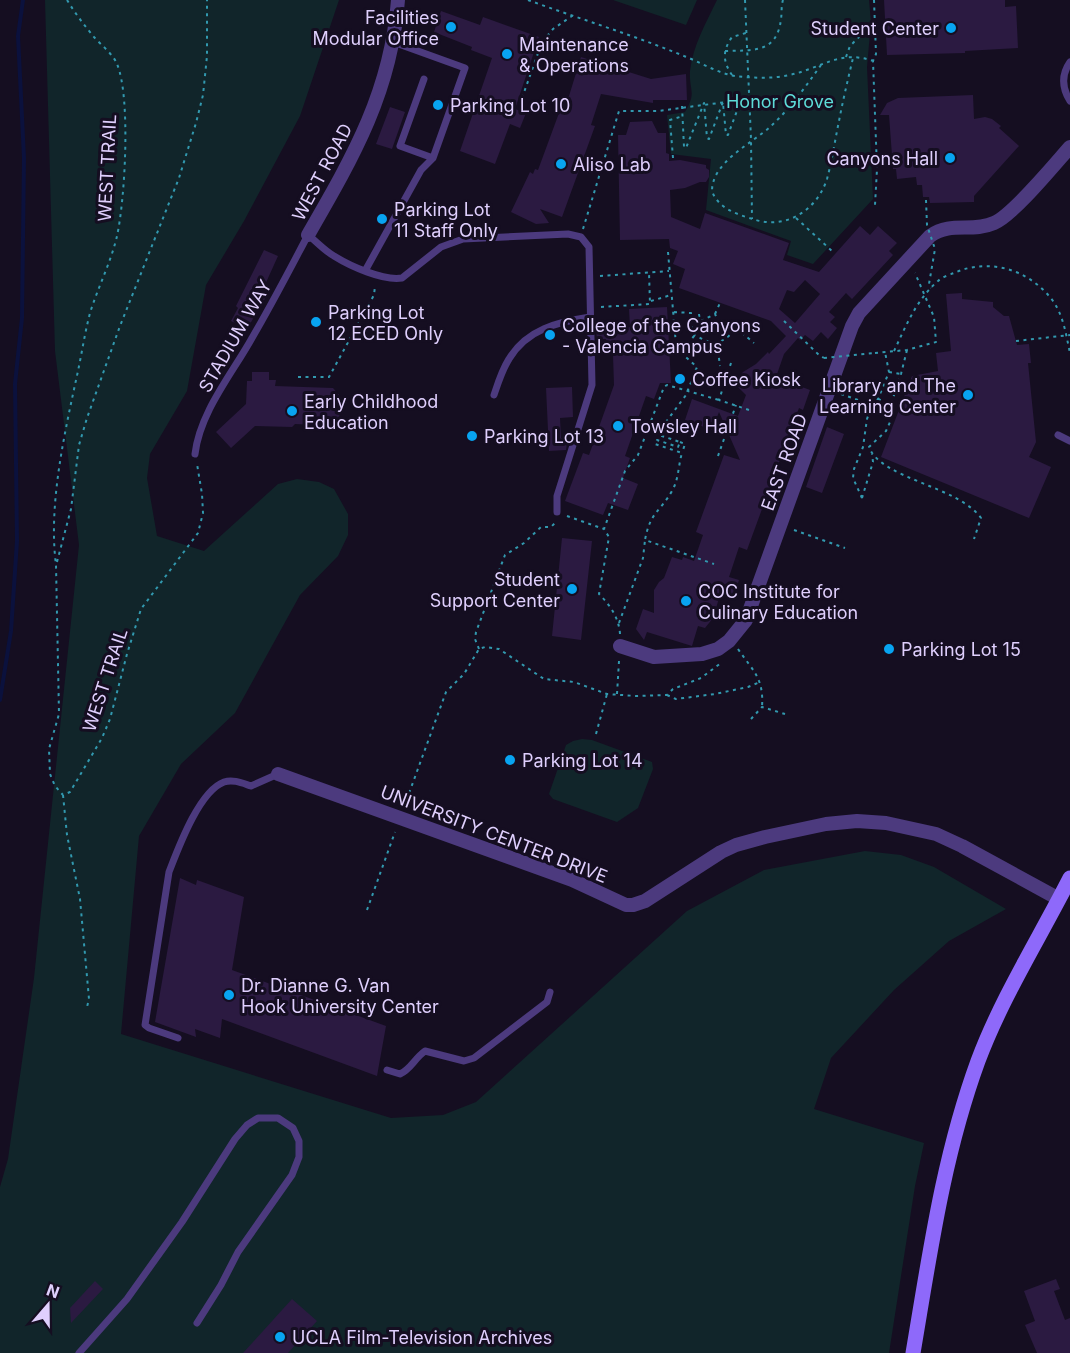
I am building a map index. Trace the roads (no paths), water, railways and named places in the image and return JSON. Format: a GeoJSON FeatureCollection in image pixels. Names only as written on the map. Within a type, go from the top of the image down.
{"type":"FeatureCollection","features":[{"type":"Feature","properties":{"kind":"street","name":"WEST ROAD"},"geometry":{"type":"LineString","coordinates":[[308,235],[351,161],[364,132],[386,72],[393,42],[398,0]]}},
{"type":"Feature","properties":{"kind":"street","name":"EAST ROAD"},"geometry":{"type":"LineString","coordinates":[[620,646],[654,657],[702,654],[733,644],[746,620],[859,313],[930,236],[948,227],[981,227],[1005,218],[1070,147]]}},
{"type":"Feature","properties":{"kind":"street","name":"UNIVERSITY CENTER DRIVE"},"geometry":{"type":"LineString","coordinates":[[278,774],[572,880],[626,905],[645,901],[721,852],[736,845],[826,824],[856,821],[886,823],[936,834],[1059,899]]}},
{"type":"Feature","properties":{"kind":"street"},"geometry":{"type":"LineString","coordinates":[[914,1353],[939,1198],[951,1142],[962,1107],[979,1058],[999,1013],[1070,878]]}},
{"type":"Feature","properties":{"kind":"lane"},"geometry":{"type":"LineString","coordinates":[[365,271],[422,170],[434,158],[465,68],[393,42]]}},
{"type":"Feature","properties":{"kind":"lane"},"geometry":{"type":"LineString","coordinates":[[1070,62],[1063,78],[1064,91],[1070,101]]}},
{"type":"Feature","properties":{"kind":"lane"},"geometry":{"type":"LineString","coordinates":[[424,79],[400,146],[434,158]]}},
{"type":"Feature","properties":{"kind":"lane","name":"WEST ROAD"},"geometry":{"type":"LineString","coordinates":[[308,235],[334,256],[365,271],[394,279],[402,278],[441,247],[463,238],[568,234],[581,237],[589,247],[590,317]]}},
{"type":"Feature","properties":{"kind":"lane","name":"STADIUM WAY"},"geometry":{"type":"LineString","coordinates":[[195,454],[197,439],[210,410],[254,336],[308,235]]}},
{"type":"Feature","properties":{"kind":"lane"},"geometry":{"type":"LineString","coordinates":[[494,394],[509,359],[521,344],[541,328],[562,321],[590,317],[592,385],[557,496],[557,512]]}},
{"type":"Feature","properties":{"kind":"lane"},"geometry":{"type":"LineString","coordinates":[[1058,435],[1070,441]]}},
{"type":"Feature","properties":{"kind":"lane"},"geometry":{"type":"LineString","coordinates":[[178,1038],[145,1025],[169,872],[176,853],[189,822],[217,786],[226,781],[251,786],[278,774]]}},
{"type":"Feature","properties":{"kind":"lane"},"geometry":{"type":"LineString","coordinates":[[387,1070],[400,1074],[408,1071],[415,1059],[424,1052],[464,1061],[474,1058],[547,1002],[550,992]]}},
{"type":"Feature","properties":{"kind":"lane"},"geometry":{"type":"LineString","coordinates":[[79,1353],[127,1299],[182,1222],[235,1139],[247,1125],[258,1118],[278,1118],[293,1128],[299,1141],[299,1157],[292,1175],[238,1252],[197,1323]]}},
{"type":"Feature","properties":{"kind":"waterway"},"geometry":{"type":"LineString","coordinates":[[0,700],[11,631],[17,541],[15,384],[22,318],[24,158],[18,36],[23,0]]}},
{"type":"Feature","properties":{"kind":"place","name":"Facilities Modular Office"},"geometry":{"type":"Point","coordinates":[451,27]}},
{"type":"Feature","properties":{"kind":"place","name":"Student Center"},"geometry":{"type":"Point","coordinates":[951,28]}},
{"type":"Feature","properties":{"kind":"place","name":"Maintenance & Operations"},"geometry":{"type":"Point","coordinates":[507,54]}},
{"type":"Feature","properties":{"kind":"place","name":"Parking Lot 10"},"geometry":{"type":"Point","coordinates":[438,105]}},
{"type":"Feature","properties":{"kind":"place","name":"Canyons Hall"},"geometry":{"type":"Point","coordinates":[950,158]}},
{"type":"Feature","properties":{"kind":"place","name":"Aliso Lab"},"geometry":{"type":"Point","coordinates":[561,164]}},
{"type":"Feature","properties":{"kind":"place","name":"Parking Lot 11 Staff Only"},"geometry":{"type":"Point","coordinates":[382,219]}},
{"type":"Feature","properties":{"kind":"place","name":"Parking Lot 12 ECED Only"},"geometry":{"type":"Point","coordinates":[316,322]}},
{"type":"Feature","properties":{"kind":"place","name":"College of the Canyons - Valencia Campus"},"geometry":{"type":"Point","coordinates":[550,335]}},
{"type":"Feature","properties":{"kind":"place","name":"Coffee Kiosk"},"geometry":{"type":"Point","coordinates":[680,379]}},
{"type":"Feature","properties":{"kind":"place","name":"Library and The Learning Center"},"geometry":{"type":"Point","coordinates":[968,395]}},
{"type":"Feature","properties":{"kind":"place","name":"Early Childhood Education"},"geometry":{"type":"Point","coordinates":[292,411]}},
{"type":"Feature","properties":{"kind":"place","name":"Towsley Hall"},"geometry":{"type":"Point","coordinates":[618,426]}},
{"type":"Feature","properties":{"kind":"place","name":"Parking Lot 13"},"geometry":{"type":"Point","coordinates":[472,436]}},
{"type":"Feature","properties":{"kind":"place","name":"Student Support Center"},"geometry":{"type":"Point","coordinates":[572,589]}},
{"type":"Feature","properties":{"kind":"place","name":"COC Institute for Culinary Education"},"geometry":{"type":"Point","coordinates":[686,601]}},
{"type":"Feature","properties":{"kind":"place","name":"Parking Lot 15"},"geometry":{"type":"Point","coordinates":[889,649]}},
{"type":"Feature","properties":{"kind":"place","name":"Parking Lot 14"},"geometry":{"type":"Point","coordinates":[510,760]}},
{"type":"Feature","properties":{"kind":"place","name":"Dr. Dianne G. Van Hook University Center"},"geometry":{"type":"Point","coordinates":[229,995]}},
{"type":"Feature","properties":{"kind":"place","name":"UCLA Film-Television Archives"},"geometry":{"type":"Point","coordinates":[280,1337]}},
{"type":"Feature","properties":{"kind":"park label","name":"Honor Grove"},"geometry":{"type":"Point","coordinates":[780,101]}}]}
